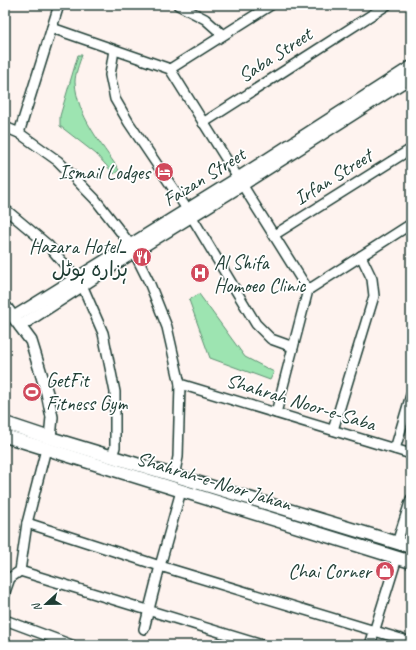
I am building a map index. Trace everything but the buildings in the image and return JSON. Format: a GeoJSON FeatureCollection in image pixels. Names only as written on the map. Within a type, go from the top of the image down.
{"type":"FeatureCollection","features":[{"type":"Feature","properties":{"kind":"main road","name":"Shahrah-e-Noor Jahan"},"geometry":{"type":"LineString","coordinates":[[5,423],[48,443],[181,491],[411,562]]}},
{"type":"Feature","properties":{"kind":"main road","name":"Shahrah-e-Noor Jahan"},"geometry":{"type":"LineString","coordinates":[[5,436],[112,456],[411,548]]}},
{"type":"Feature","properties":{"kind":"main road"},"geometry":{"type":"LineString","coordinates":[[207,499],[210,486]]}},
{"type":"Feature","properties":{"kind":"street"},"geometry":{"type":"LineString","coordinates":[[19,133],[59,5]]}},
{"type":"Feature","properties":{"kind":"street"},"geometry":{"type":"LineString","coordinates":[[178,5],[205,19],[223,35]]}},
{"type":"Feature","properties":{"kind":"street"},"geometry":{"type":"LineString","coordinates":[[170,69],[271,5]]}},
{"type":"Feature","properties":{"kind":"street","name":"Saba Street"},"geometry":{"type":"LineString","coordinates":[[203,123],[387,5]]}},
{"type":"Feature","properties":{"kind":"street"},"geometry":{"type":"LineString","coordinates":[[52,28],[170,69],[308,290]]}},
{"type":"Feature","properties":{"kind":"street"},"geometry":{"type":"LineString","coordinates":[[114,50],[110,75],[116,99],[129,123],[189,213],[256,324],[271,339],[293,347]]}},
{"type":"Feature","properties":{"kind":"street","name":"Faizan Street"},"geometry":{"type":"LineString","coordinates":[[240,181],[411,67]]}},
{"type":"Feature","properties":{"kind":"street","name":"Faizan Street"},"geometry":{"type":"LineString","coordinates":[[17,321],[240,181],[411,77]]}},
{"type":"Feature","properties":{"kind":"street"},"geometry":{"type":"LineString","coordinates":[[5,127],[19,133],[58,161],[95,199],[132,248],[149,282],[167,327],[180,384],[178,457],[174,476]]}},
{"type":"Feature","properties":{"kind":"street","name":"Irfan Street"},"geometry":{"type":"LineString","coordinates":[[274,235],[411,148]]}},
{"type":"Feature","properties":{"kind":"street"},"geometry":{"type":"LineString","coordinates":[[5,210],[48,245],[80,282],[103,333],[116,392],[115,447],[112,456]]}},
{"type":"Feature","properties":{"kind":"street"},"geometry":{"type":"LineString","coordinates":[[276,413],[308,290],[411,224]]}},
{"type":"Feature","properties":{"kind":"street"},"geometry":{"type":"LineString","coordinates":[[333,430],[374,296],[372,279],[361,256]]}},
{"type":"Feature","properties":{"kind":"street"},"geometry":{"type":"LineString","coordinates":[[5,306],[31,341],[47,393],[52,417],[48,443],[27,523],[20,571],[10,578],[5,592]]}},
{"type":"Feature","properties":{"kind":"street","name":"Shahrah Noor-e-Saba"},"geometry":{"type":"LineString","coordinates":[[180,384],[411,454]]}},
{"type":"Feature","properties":{"kind":"street"},"geometry":{"type":"LineString","coordinates":[[395,449],[411,395]]}},
{"type":"Feature","properties":{"kind":"street"},"geometry":{"type":"LineString","coordinates":[[144,629],[181,491]]}},
{"type":"Feature","properties":{"kind":"street"},"geometry":{"type":"LineString","coordinates":[[397,543],[411,499]]}},
{"type":"Feature","properties":{"kind":"street"},"geometry":{"type":"LineString","coordinates":[[27,523],[160,566],[411,642]]}},
{"type":"Feature","properties":{"kind":"street"},"geometry":{"type":"LineString","coordinates":[[370,645],[373,631],[397,558]]}},
{"type":"Feature","properties":{"kind":"street"},"geometry":{"type":"LineString","coordinates":[[20,571],[262,645]]}},
{"type":"Feature","properties":{"kind":"street"},"geometry":{"type":"LineString","coordinates":[[5,620],[52,642],[72,645]]}},
{"type":"Feature","properties":{"kind":"green space"},"geometry":{"type":"Polygon","coordinates":[[[78,55],[82,55],[76,72],[75,82],[80,106],[91,129],[119,170],[114,174],[96,154],[60,126],[60,116],[78,55]]]}},
{"type":"Feature","properties":{"kind":"green space"},"geometry":{"type":"Polygon","coordinates":[[[199,294],[245,357],[274,372],[270,380],[210,358],[189,300],[199,294]]]}},
{"type":"Feature","properties":{"kind":"place","name":"Ismail Lodges"},"geometry":{"type":"Point","coordinates":[164,172]}},
{"type":"Feature","properties":{"kind":"place","name":"Hazara Hotel۔ ہزارہ ہوٹل"},"geometry":{"type":"Point","coordinates":[142,257]}},
{"type":"Feature","properties":{"kind":"place","name":"Al Shifa Homoeo Clinic"},"geometry":{"type":"Point","coordinates":[200,273]}},
{"type":"Feature","properties":{"kind":"place","name":"GetFit Fitness Gym"},"geometry":{"type":"Point","coordinates":[32,392]}},
{"type":"Feature","properties":{"kind":"place","name":"Chai Corner"},"geometry":{"type":"Point","coordinates":[385,571]}}]}
